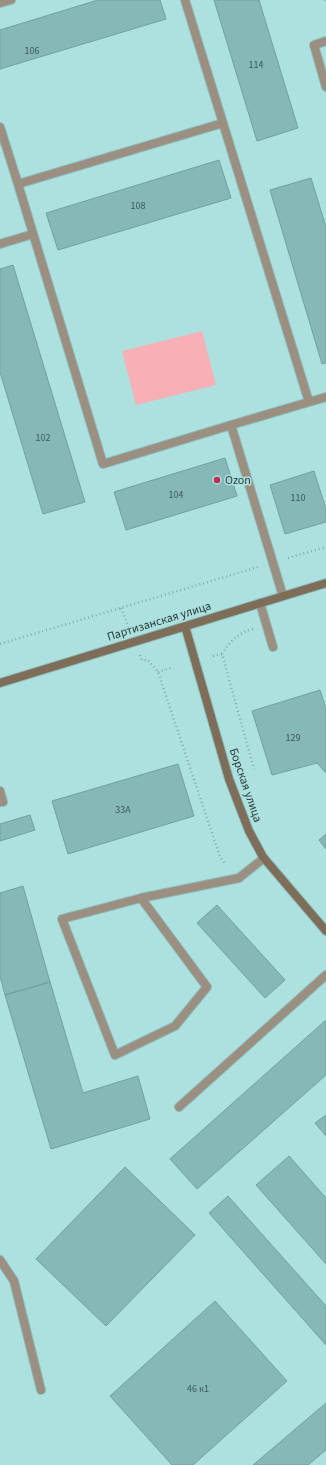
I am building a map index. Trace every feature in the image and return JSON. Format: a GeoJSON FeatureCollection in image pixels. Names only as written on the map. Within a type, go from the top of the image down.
{"type":"FeatureCollection","features":[{"type":"Feature","properties":{"kind":"street","name":"Партизанская улица"},"geometry":{"type":"LineString","coordinates":[[0,683],[326,582]]}},
{"type":"Feature","properties":{"kind":"street","name":"Борская улица"},"geometry":{"type":"LineString","coordinates":[[185,626],[231,786],[249,831],[264,858],[326,931]]}},
{"type":"Feature","properties":{"kind":"lane"},"geometry":{"type":"LineString","coordinates":[[0,3],[11,0]]}},
{"type":"Feature","properties":{"kind":"lane"},"geometry":{"type":"LineString","coordinates":[[185,0],[309,402]]}},
{"type":"Feature","properties":{"kind":"lane"},"geometry":{"type":"LineString","coordinates":[[326,41],[314,45],[326,87]]}},
{"type":"Feature","properties":{"kind":"lane"},"geometry":{"type":"LineString","coordinates":[[18,184],[223,123]]}},
{"type":"Feature","properties":{"kind":"lane"},"geometry":{"type":"LineString","coordinates":[[0,127],[103,464],[326,397]]}},
{"type":"Feature","properties":{"kind":"lane"},"geometry":{"type":"LineString","coordinates":[[0,244],[33,234]]}},
{"type":"Feature","properties":{"kind":"lane"},"geometry":{"type":"LineString","coordinates":[[231,425],[283,596]]}},
{"type":"Feature","properties":{"kind":"lane"},"geometry":{"type":"LineString","coordinates":[[260,603],[273,647]]}},
{"type":"Feature","properties":{"kind":"lane"},"geometry":{"type":"LineString","coordinates":[[0,791],[3,802],[0,802]]}},
{"type":"Feature","properties":{"kind":"lane"},"geometry":{"type":"LineString","coordinates":[[141,898],[207,987],[175,1026],[116,1055],[62,919],[141,898],[239,878],[264,858]]}},
{"type":"Feature","properties":{"kind":"lane"},"geometry":{"type":"LineString","coordinates":[[179,1108],[326,975]]}},
{"type":"Feature","properties":{"kind":"lane"},"geometry":{"type":"LineString","coordinates":[[0,1260],[14,1281],[41,1390]]}},
{"type":"Feature","properties":{"kind":"path"},"geometry":{"type":"LineString","coordinates":[[0,644],[326,547]]}},
{"type":"Feature","properties":{"kind":"path"},"geometry":{"type":"LineString","coordinates":[[213,656],[222,654],[230,642],[241,632],[267,624]]}},
{"type":"Feature","properties":{"kind":"path"},"geometry":{"type":"LineString","coordinates":[[222,654],[254,769]]}},
{"type":"Feature","properties":{"kind":"path"},"geometry":{"type":"LineString","coordinates":[[142,660],[148,660],[158,672],[220,857],[239,878]]}},
{"type":"Feature","properties":{"kind":"path"},"geometry":{"type":"LineString","coordinates":[[158,672],[172,668]]}},
{"type":"Feature","properties":{"kind":"shaded area"},"geometry":{"type":"Polygon","coordinates":[[[202,331],[216,385],[136,405],[122,351],[202,331]]]}},
{"type":"Feature","properties":{"kind":"building"},"geometry":{"type":"Polygon","coordinates":[[[98,0],[160,0],[166,19],[0,69],[0,30],[98,0]]]}},
{"type":"Feature","properties":{"kind":"building"},"geometry":{"type":"Polygon","coordinates":[[[214,0],[259,0],[298,128],[257,141],[214,0]]]}},
{"type":"Feature","properties":{"kind":"building"},"geometry":{"type":"Polygon","coordinates":[[[219,160],[231,198],[58,250],[46,213],[219,160]]]}},
{"type":"Feature","properties":{"kind":"building"},"geometry":{"type":"Polygon","coordinates":[[[311,178],[326,227],[326,363],[322,364],[270,190],[311,178]]]}},
{"type":"Feature","properties":{"kind":"building"},"geometry":{"type":"Polygon","coordinates":[[[13,265],[85,502],[43,514],[0,372],[0,269],[13,265]]]}},
{"type":"Feature","properties":{"kind":"building"},"geometry":{"type":"Polygon","coordinates":[[[225,458],[237,496],[126,530],[114,492],[225,458]]]}},
{"type":"Feature","properties":{"kind":"building"},"geometry":{"type":"Polygon","coordinates":[[[314,471],[326,509],[326,522],[285,534],[270,485],[314,471]]]}},
{"type":"Feature","properties":{"kind":"building"},"geometry":{"type":"Polygon","coordinates":[[[320,690],[326,709],[326,773],[317,763],[272,775],[252,711],[320,690]]]}},
{"type":"Feature","properties":{"kind":"building"},"geometry":{"type":"Polygon","coordinates":[[[178,764],[194,816],[68,854],[52,801],[178,764]]]}},
{"type":"Feature","properties":{"kind":"building"},"geometry":{"type":"Polygon","coordinates":[[[30,815],[35,830],[0,841],[0,824],[30,815]]]}},
{"type":"Feature","properties":{"kind":"building"},"geometry":{"type":"Polygon","coordinates":[[[326,834],[326,849],[319,840],[326,834]]]}},
{"type":"Feature","properties":{"kind":"building"},"geometry":{"type":"Polygon","coordinates":[[[23,886],[50,982],[5,995],[0,976],[0,893],[23,886]]]}},
{"type":"Feature","properties":{"kind":"building"},"geometry":{"type":"Polygon","coordinates":[[[217,905],[285,980],[265,998],[197,923],[217,905]]]}},
{"type":"Feature","properties":{"kind":"building"},"geometry":{"type":"Polygon","coordinates":[[[50,982],[83,1093],[138,1076],[150,1119],[51,1149],[5,995],[50,982]]]}},
{"type":"Feature","properties":{"kind":"building"},"geometry":{"type":"Polygon","coordinates":[[[326,1020],[326,1075],[197,1189],[170,1159],[326,1020]]]}},
{"type":"Feature","properties":{"kind":"building"},"geometry":{"type":"Polygon","coordinates":[[[326,1115],[326,1136],[315,1123],[326,1115]]]}},
{"type":"Feature","properties":{"kind":"building"},"geometry":{"type":"Polygon","coordinates":[[[289,1156],[326,1198],[326,1264],[256,1185],[289,1156]]]}},
{"type":"Feature","properties":{"kind":"building"},"geometry":{"type":"Polygon","coordinates":[[[125,1167],[195,1235],[106,1326],[36,1259],[125,1167]]]}},
{"type":"Feature","properties":{"kind":"building"},"geometry":{"type":"Polygon","coordinates":[[[228,1196],[326,1306],[326,1345],[209,1213],[228,1196]]]}},
{"type":"Feature","properties":{"kind":"building"},"geometry":{"type":"Polygon","coordinates":[[[215,1301],[287,1381],[193,1465],[172,1465],[110,1396],[215,1301]]]}},
{"type":"Feature","properties":{"kind":"building"},"geometry":{"type":"Polygon","coordinates":[[[326,1403],[326,1450],[308,1465],[253,1465],[326,1403]]]}},
{"type":"Feature","properties":{"kind":"place","name":"Ozon"},"geometry":{"type":"Point","coordinates":[217,480]}}]}
